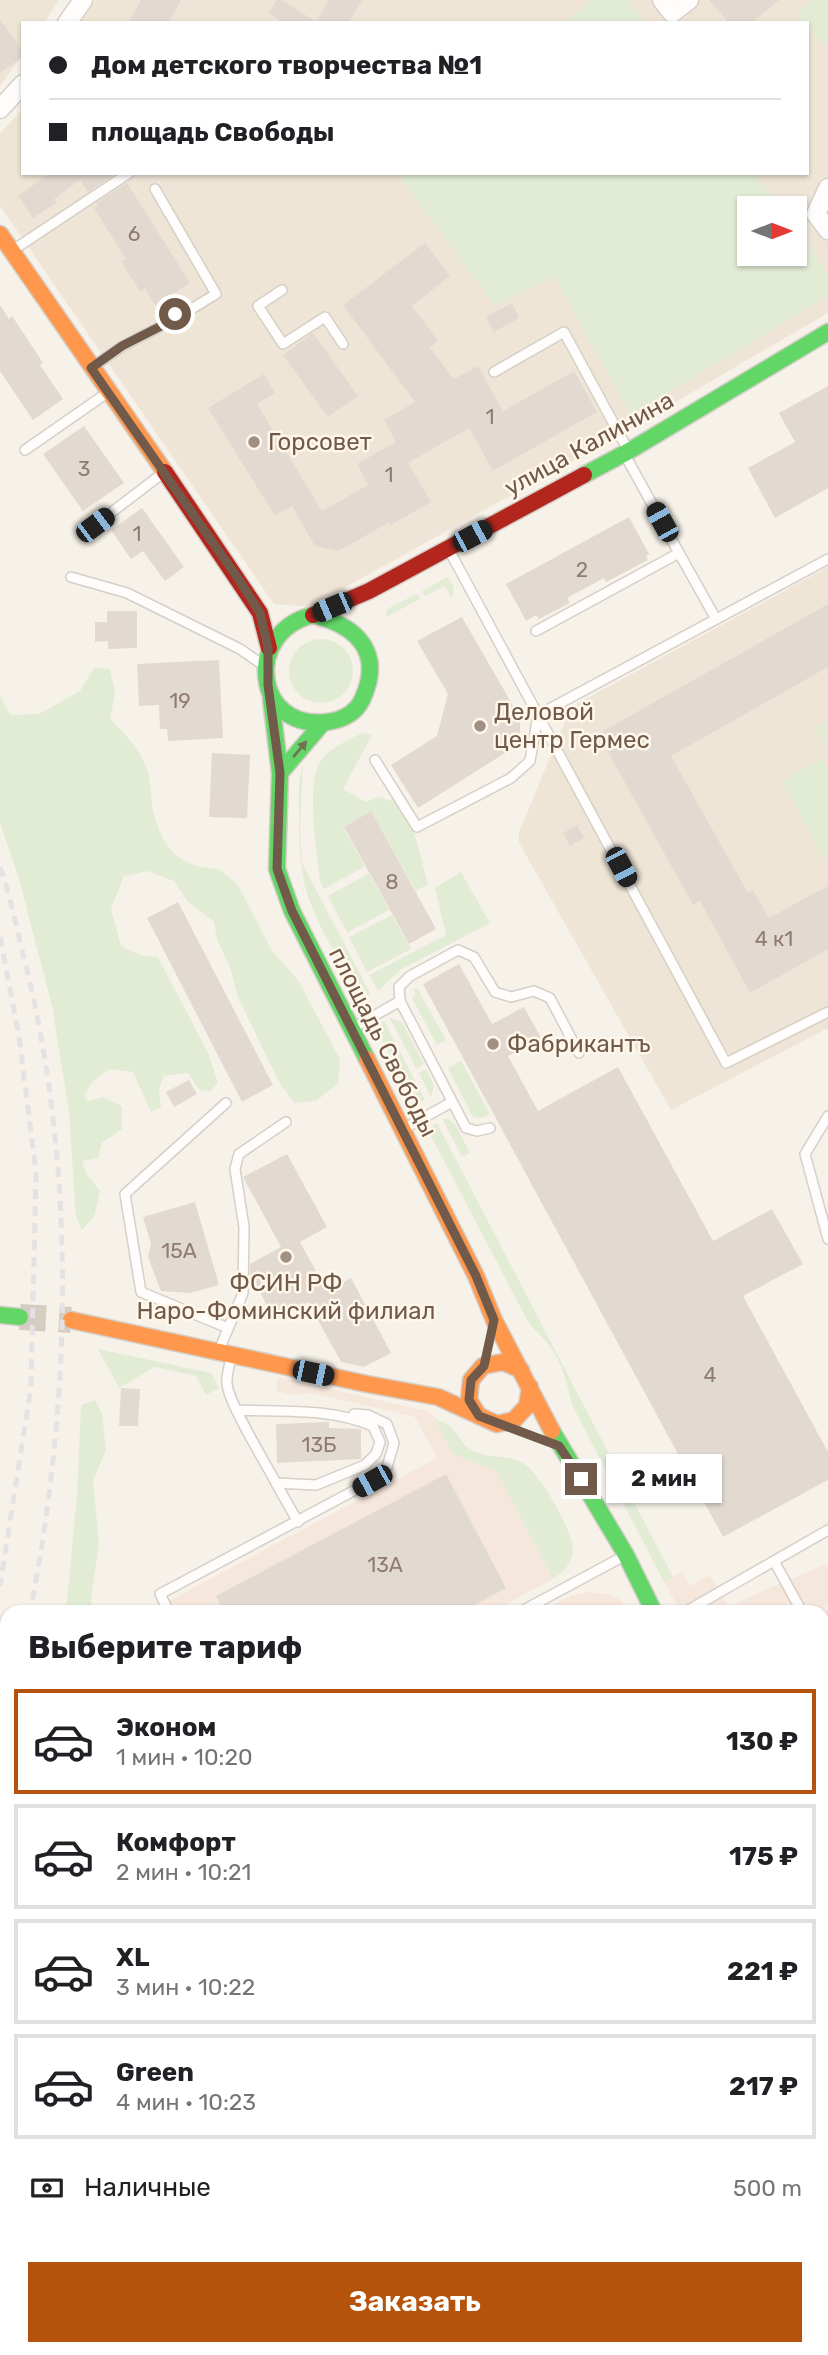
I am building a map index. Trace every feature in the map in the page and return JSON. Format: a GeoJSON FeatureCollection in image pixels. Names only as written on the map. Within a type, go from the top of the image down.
{"type":"FeatureCollection","features":[{"type":"Feature","properties":{"kind":"main road"},"geometry":{"type":"LineString","coordinates":[[0,234],[260,613],[268,648],[267,668],[271,699],[282,712],[297,721],[321,725],[343,719],[361,703],[370,681],[371,668],[360,623],[369,591]]}},
{"type":"Feature","properties":{"kind":"main road","name":"улица Калинина"},"geometry":{"type":"LineString","coordinates":[[307,616],[369,591],[626,453],[828,332]]}},
{"type":"Feature","properties":{"kind":"main road"},"geometry":{"type":"LineString","coordinates":[[260,613],[360,623]]}},
{"type":"Feature","properties":{"kind":"main road"},"geometry":{"type":"LineString","coordinates":[[268,648],[283,628],[307,616]]}},
{"type":"Feature","properties":{"kind":"main road","name":"площадь Свободы"},"geometry":{"type":"LineString","coordinates":[[271,699],[280,773],[277,869],[292,911],[559,1446],[626,1555],[651,1605]]}},
{"type":"Feature","properties":{"kind":"main road"},"geometry":{"type":"LineString","coordinates":[[280,773],[321,725]]}},
{"type":"Feature","properties":{"kind":"main road"},"geometry":{"type":"LineString","coordinates":[[0,1315],[20,1317]]}},
{"type":"Feature","properties":{"kind":"main road"},"geometry":{"type":"LineString","coordinates":[[71,1320],[438,1397],[497,1424],[559,1446]]}},
{"type":"Feature","properties":{"kind":"main road"},"geometry":{"type":"LineString","coordinates":[[438,1397],[471,1380],[484,1366],[494,1320]]}},
{"type":"Feature","properties":{"kind":"main road"},"geometry":{"type":"LineString","coordinates":[[484,1366],[503,1362],[521,1370]]}},
{"type":"Feature","properties":{"kind":"main road"},"geometry":{"type":"LineString","coordinates":[[471,1380],[469,1400],[479,1416]]}},
{"type":"Feature","properties":{"kind":"main road"},"geometry":{"type":"LineString","coordinates":[[497,1424],[514,1420],[521,1413],[527,1406],[530,1387]]}},
{"type":"Feature","properties":{"kind":"street"},"geometry":{"type":"LineString","coordinates":[[68,21],[82,0]]}},
{"type":"Feature","properties":{"kind":"street"},"geometry":{"type":"LineString","coordinates":[[662,0],[672,13],[689,0]]}},
{"type":"Feature","properties":{"kind":"street"},"geometry":{"type":"LineString","coordinates":[[0,110],[21,86]]}},
{"type":"Feature","properties":{"kind":"street"},"geometry":{"type":"LineString","coordinates":[[828,188],[816,214],[828,230]]}},
{"type":"Feature","properties":{"kind":"lane"},"geometry":{"type":"LineString","coordinates":[[11,251],[126,175]]}},
{"type":"Feature","properties":{"kind":"lane"},"geometry":{"type":"LineString","coordinates":[[91,368],[122,346],[167,323],[175,314],[216,294],[155,189]]}},
{"type":"Feature","properties":{"kind":"lane"},"geometry":{"type":"LineString","coordinates":[[282,290],[258,306],[283,344],[325,317],[343,344]]}},
{"type":"Feature","properties":{"kind":"lane"},"geometry":{"type":"LineString","coordinates":[[494,372],[564,332],[716,619]]}},
{"type":"Feature","properties":{"kind":"lane"},"geometry":{"type":"LineString","coordinates":[[24,450],[108,392]]}},
{"type":"Feature","properties":{"kind":"lane"},"geometry":{"type":"LineString","coordinates":[[95,525],[164,473]]}},
{"type":"Feature","properties":{"kind":"lane"},"geometry":{"type":"LineString","coordinates":[[448,549],[726,1063],[828,1012]]}},
{"type":"Feature","properties":{"kind":"lane"},"geometry":{"type":"LineString","coordinates":[[536,631],[679,553]]}},
{"type":"Feature","properties":{"kind":"lane"},"geometry":{"type":"LineString","coordinates":[[538,715],[828,558]]}},
{"type":"Feature","properties":{"kind":"lane"},"geometry":{"type":"LineString","coordinates":[[71,577],[127,593],[240,649],[267,668]]}},
{"type":"Feature","properties":{"kind":"lane"},"geometry":{"type":"LineString","coordinates":[[375,760],[417,827],[511,778],[530,761],[538,715]]}},
{"type":"Feature","properties":{"kind":"lane"},"geometry":{"type":"LineString","coordinates":[[490,1128],[477,1131],[466,1128],[452,1102],[400,1001],[399,987],[410,976],[458,950],[474,957],[495,992],[511,997],[534,991],[550,998],[579,1053]]}},
{"type":"Feature","properties":{"kind":"lane"},"geometry":{"type":"LineString","coordinates":[[351,1029],[400,1001]]}},
{"type":"Feature","properties":{"kind":"lane"},"geometry":{"type":"LineString","coordinates":[[402,1130],[452,1102]]}},
{"type":"Feature","properties":{"kind":"lane"},"geometry":{"type":"LineString","coordinates":[[226,1103],[125,1194],[141,1292],[229,1328]]}},
{"type":"Feature","properties":{"kind":"lane"},"geometry":{"type":"LineString","coordinates":[[828,1116],[805,1154],[828,1239]]}},
{"type":"Feature","properties":{"kind":"lane"},"geometry":{"type":"LineString","coordinates":[[286,1122],[239,1154],[235,1169],[244,1227],[243,1293],[229,1328],[225,1354],[230,1395],[298,1522]]}},
{"type":"Feature","properties":{"kind":"lane"},"geometry":{"type":"LineString","coordinates":[[166,1605],[160,1594],[372,1481],[387,1467],[394,1443],[387,1424],[368,1415],[238,1410]]}},
{"type":"Feature","properties":{"kind":"lane"},"geometry":{"type":"LineString","coordinates":[[276,1483],[316,1485],[365,1465],[376,1454],[380,1441],[373,1426],[357,1419],[316,1412]]}},
{"type":"Feature","properties":{"kind":"lane"},"geometry":{"type":"LineString","coordinates":[[697,1605],[828,1530]]}},
{"type":"Feature","properties":{"kind":"lane"},"geometry":{"type":"LineString","coordinates":[[533,1605],[626,1555]]}},
{"type":"Feature","properties":{"kind":"lane"},"geometry":{"type":"LineString","coordinates":[[774,1561],[798,1605]]}},
{"type":"Feature","properties":{"kind":"shaded area"},"geometry":{"type":"Polygon","coordinates":[[[0,0],[59,0],[45,21],[21,21],[21,57],[0,86],[0,0]]]}},
{"type":"Feature","properties":{"kind":"shaded area"},"geometry":{"type":"Polygon","coordinates":[[[95,0],[828,0],[828,313],[605,443],[310,607],[274,604],[0,206],[0,133],[21,111],[21,175],[809,175],[809,21],[81,21],[95,0]]]}},
{"type":"Feature","properties":{"kind":"shaded area"},"geometry":{"type":"Polygon","coordinates":[[[828,567],[828,1028],[671,1110],[519,843],[519,832],[571,707],[828,567]]]}},
{"type":"Feature","properties":{"kind":"shaded area"},"geometry":{"type":"Polygon","coordinates":[[[278,1377],[431,1412],[453,1454],[496,1471],[553,1579],[504,1605],[161,1605],[437,1458],[415,1417],[311,1393],[294,1395],[276,1391],[278,1377]]]}},
{"type":"Feature","properties":{"kind":"shaded area"},"geometry":{"type":"Polygon","coordinates":[[[826,1564],[828,1568],[828,1605],[734,1605],[826,1564]]]}},
{"type":"Feature","properties":{"kind":"shaded area"},"geometry":{"type":"Polygon","coordinates":[[[682,1572],[690,1586],[710,1575],[727,1605],[677,1605],[664,1582],[682,1572]]]}},
{"type":"Feature","properties":{"kind":"shaded area"},"geometry":{"type":"Polygon","coordinates":[[[589,1592],[608,1594],[621,1600],[624,1605],[552,1605],[573,1595],[589,1592]]]}},
{"type":"Feature","properties":{"kind":"green space"},"geometry":{"type":"Polygon","coordinates":[[[591,0],[628,0],[644,21],[565,21],[591,0]]]}},
{"type":"Feature","properties":{"kind":"green space"},"geometry":{"type":"Polygon","coordinates":[[[811,0],[828,0],[828,47],[809,28],[809,21],[801,21],[796,16],[811,0]]]}},
{"type":"Feature","properties":{"kind":"green space"},"geometry":{"type":"Polygon","coordinates":[[[398,175],[756,175],[772,196],[737,196],[737,266],[807,266],[807,244],[828,273],[828,296],[631,415],[554,277],[494,305],[398,175]]]}},
{"type":"Feature","properties":{"kind":"green space"},"geometry":{"type":"Polygon","coordinates":[[[448,577],[454,588],[452,599],[445,586],[425,596],[422,591],[448,577]]]}},
{"type":"Feature","properties":{"kind":"green space"},"geometry":{"type":"Polygon","coordinates":[[[417,594],[420,599],[386,617],[387,609],[417,594]]]}},
{"type":"Feature","properties":{"kind":"green space"},"geometry":{"type":"Polygon","coordinates":[[[321,639],[339,645],[347,653],[353,671],[347,689],[339,697],[321,703],[303,697],[295,689],[289,671],[295,653],[303,645],[321,639]]]}},
{"type":"Feature","properties":{"kind":"green space"},"geometry":{"type":"Polygon","coordinates":[[[94,668],[110,669],[115,694],[110,719],[132,743],[145,764],[153,810],[167,845],[183,860],[205,868],[219,869],[238,885],[272,951],[298,980],[340,1059],[338,1084],[316,1101],[294,1103],[279,1082],[238,997],[230,967],[217,940],[214,922],[188,902],[174,881],[147,871],[124,876],[111,909],[121,946],[140,955],[158,957],[209,1055],[218,1083],[210,1092],[199,1090],[188,1073],[164,1076],[159,1089],[161,1107],[151,1112],[133,1072],[110,1069],[93,1081],[84,1096],[88,1101],[103,1097],[122,1106],[122,1129],[102,1143],[98,1158],[82,1161],[86,1173],[100,1191],[94,1217],[82,1230],[76,1217],[69,1112],[52,1006],[19,879],[0,823],[0,696],[10,715],[39,714],[80,691],[94,668]]]}},
{"type":"Feature","properties":{"kind":"green space"},"geometry":{"type":"Polygon","coordinates":[[[828,720],[828,752],[815,727],[828,720]]]}},
{"type":"Feature","properties":{"kind":"green space"},"geometry":{"type":"Polygon","coordinates":[[[366,733],[372,735],[343,789],[366,802],[379,797],[396,802],[414,832],[428,884],[416,891],[371,811],[343,827],[365,866],[324,889],[320,882],[313,806],[318,766],[333,749],[366,733]]]}},
{"type":"Feature","properties":{"kind":"green space"},"geometry":{"type":"Polygon","coordinates":[[[822,759],[828,770],[828,855],[823,858],[782,781],[822,759]]]}},
{"type":"Feature","properties":{"kind":"green space"},"geometry":{"type":"Polygon","coordinates":[[[303,764],[300,827],[302,863],[371,995],[357,993],[322,929],[308,896],[301,861],[299,836],[299,788],[303,764]]]}},
{"type":"Feature","properties":{"kind":"green space"},"geometry":{"type":"Polygon","coordinates":[[[461,872],[490,923],[400,970],[378,991],[369,975],[446,935],[435,888],[461,872]]]}},
{"type":"Feature","properties":{"kind":"green space"},"geometry":{"type":"Polygon","coordinates":[[[369,873],[389,910],[347,933],[328,896],[369,873]]]}},
{"type":"Feature","properties":{"kind":"green space"},"geometry":{"type":"Polygon","coordinates":[[[392,915],[411,949],[367,972],[349,937],[392,915]]]}},
{"type":"Feature","properties":{"kind":"green space"},"geometry":{"type":"Polygon","coordinates":[[[417,988],[446,1040],[437,1045],[412,998],[416,995],[413,990],[417,988]]]}},
{"type":"Feature","properties":{"kind":"green space"},"geometry":{"type":"Polygon","coordinates":[[[390,1018],[402,1022],[424,1064],[416,1068],[390,1018]]]}},
{"type":"Feature","properties":{"kind":"green space"},"geometry":{"type":"Polygon","coordinates":[[[384,1021],[425,1100],[413,1100],[379,1034],[379,1026],[384,1021]]]}},
{"type":"Feature","properties":{"kind":"green space"},"geometry":{"type":"Polygon","coordinates":[[[461,1061],[490,1114],[481,1118],[473,1117],[448,1068],[461,1061]]]}},
{"type":"Feature","properties":{"kind":"green space"},"geometry":{"type":"Polygon","coordinates":[[[426,1069],[434,1085],[431,1097],[419,1073],[426,1069]]]}},
{"type":"Feature","properties":{"kind":"green space"},"geometry":{"type":"Polygon","coordinates":[[[447,1118],[455,1124],[470,1153],[462,1157],[443,1120],[447,1118]]]}},
{"type":"Feature","properties":{"kind":"green space"},"geometry":{"type":"Polygon","coordinates":[[[437,1123],[673,1577],[664,1582],[572,1405],[557,1357],[526,1318],[431,1136],[433,1125],[437,1123]]]}},
{"type":"Feature","properties":{"kind":"green space"},"geometry":{"type":"Polygon","coordinates":[[[98,1349],[211,1373],[219,1388],[206,1395],[196,1376],[155,1367],[119,1388],[98,1349]]]}},
{"type":"Feature","properties":{"kind":"green space"},"geometry":{"type":"Polygon","coordinates":[[[95,1400],[102,1413],[106,1450],[93,1480],[99,1544],[92,1605],[67,1605],[77,1495],[81,1405],[95,1400]]]}},
{"type":"Feature","properties":{"kind":"green space"},"geometry":{"type":"Polygon","coordinates":[[[434,1418],[450,1427],[470,1449],[519,1461],[533,1472],[555,1504],[571,1540],[571,1559],[561,1573],[553,1579],[496,1471],[453,1454],[434,1418]]]}},
{"type":"Feature","properties":{"kind":"building"},"geometry":{"type":"Polygon","coordinates":[[[141,0],[181,0],[169,21],[129,21],[141,0]]]}},
{"type":"Feature","properties":{"kind":"building"},"geometry":{"type":"Polygon","coordinates":[[[277,0],[282,0],[314,21],[281,21],[269,13],[277,0]]]}},
{"type":"Feature","properties":{"kind":"building"},"geometry":{"type":"Polygon","coordinates":[[[329,0],[362,0],[350,21],[317,21],[329,0]]]}},
{"type":"Feature","properties":{"kind":"building"},"geometry":{"type":"Polygon","coordinates":[[[709,0],[779,0],[754,21],[727,21],[709,0]]]}},
{"type":"Feature","properties":{"kind":"building"},"geometry":{"type":"Polygon","coordinates":[[[0,19],[21,49],[21,58],[0,73],[0,19]]]}},
{"type":"Feature","properties":{"kind":"building"},"geometry":{"type":"Polygon","coordinates":[[[47,175],[113,175],[88,192],[80,180],[54,199],[57,202],[33,218],[18,196],[47,175]]]}},
{"type":"Feature","properties":{"kind":"building"},"geometry":{"type":"Polygon","coordinates":[[[127,183],[190,283],[155,305],[145,288],[140,291],[121,262],[126,259],[94,208],[98,206],[96,203],[127,183]]]}},
{"type":"Feature","properties":{"kind":"building"},"geometry":{"type":"Polygon","coordinates":[[[425,243],[450,276],[412,306],[438,341],[430,348],[454,379],[478,366],[503,411],[574,371],[597,412],[493,471],[469,428],[408,463],[431,502],[338,551],[315,546],[292,506],[275,516],[208,408],[264,374],[275,393],[257,404],[322,511],[368,485],[357,464],[396,442],[384,420],[415,402],[343,305],[425,243]]]}},
{"type":"Feature","properties":{"kind":"building"},"geometry":{"type":"Polygon","coordinates":[[[512,303],[519,318],[494,332],[486,317],[512,303]]]}},
{"type":"Feature","properties":{"kind":"building"},"geometry":{"type":"Polygon","coordinates":[[[0,305],[9,319],[12,316],[63,399],[33,420],[0,371],[0,305]]]}},
{"type":"Feature","properties":{"kind":"building"},"geometry":{"type":"Polygon","coordinates":[[[313,333],[358,396],[328,417],[283,355],[313,333]]]}},
{"type":"Feature","properties":{"kind":"building"},"geometry":{"type":"Polygon","coordinates":[[[828,386],[828,488],[775,518],[748,468],[795,442],[779,413],[828,386]]]}},
{"type":"Feature","properties":{"kind":"building"},"geometry":{"type":"Polygon","coordinates":[[[84,426],[124,483],[83,511],[43,454],[84,426]]]}},
{"type":"Feature","properties":{"kind":"building"},"geometry":{"type":"Polygon","coordinates":[[[142,508],[184,567],[165,581],[143,551],[131,559],[111,530],[142,508]]]}},
{"type":"Feature","properties":{"kind":"building"},"geometry":{"type":"Polygon","coordinates":[[[629,517],[649,554],[646,556],[648,560],[606,582],[604,578],[567,598],[570,603],[539,619],[536,615],[526,621],[506,584],[629,517]]]}},
{"type":"Feature","properties":{"kind":"building"},"geometry":{"type":"Polygon","coordinates":[[[828,604],[828,667],[671,756],[748,893],[753,890],[769,918],[828,886],[828,949],[750,993],[700,901],[693,905],[598,734],[828,604]]]}},
{"type":"Feature","properties":{"kind":"building"},"geometry":{"type":"Polygon","coordinates":[[[107,611],[137,611],[137,648],[108,649],[108,641],[95,642],[95,622],[107,622],[107,611]]]}},
{"type":"Feature","properties":{"kind":"building","name":"Деловой центр Гермес"},"geometry":{"type":"Polygon","coordinates":[[[462,617],[520,718],[520,735],[513,748],[418,808],[391,765],[437,736],[448,694],[417,641],[462,617]]]}},
{"type":"Feature","properties":{"kind":"building"},"geometry":{"type":"Polygon","coordinates":[[[219,660],[223,738],[168,741],[167,729],[160,729],[159,705],[139,706],[137,664],[219,660]]]}},
{"type":"Feature","properties":{"kind":"building"},"geometry":{"type":"Polygon","coordinates":[[[212,753],[250,755],[247,818],[209,817],[212,753]]]}},
{"type":"Feature","properties":{"kind":"building"},"geometry":{"type":"Polygon","coordinates":[[[371,811],[436,929],[409,944],[344,827],[371,811]]]}},
{"type":"Feature","properties":{"kind":"building"},"geometry":{"type":"Polygon","coordinates":[[[577,825],[584,838],[570,846],[563,833],[577,825]]]}},
{"type":"Feature","properties":{"kind":"building"},"geometry":{"type":"Polygon","coordinates":[[[178,902],[273,1085],[242,1102],[147,918],[178,902]]]}},
{"type":"Feature","properties":{"kind":"building"},"geometry":{"type":"Polygon","coordinates":[[[459,964],[492,1024],[524,1007],[541,1038],[508,1056],[538,1111],[618,1067],[713,1241],[772,1209],[803,1264],[743,1296],[828,1452],[828,1480],[723,1537],[423,984],[459,964]]]}},
{"type":"Feature","properties":{"kind":"building"},"geometry":{"type":"Polygon","coordinates":[[[189,1080],[197,1094],[174,1107],[166,1092],[189,1080]]]}},
{"type":"Feature","properties":{"kind":"building","name":"ФСИН РФ Наро-Фоминский филиал"},"geometry":{"type":"Polygon","coordinates":[[[287,1154],[327,1227],[300,1242],[327,1291],[351,1278],[391,1353],[364,1367],[341,1362],[308,1302],[275,1320],[250,1274],[250,1264],[281,1247],[243,1177],[287,1154]]]}},
{"type":"Feature","properties":{"kind":"building"},"geometry":{"type":"Polygon","coordinates":[[[195,1202],[219,1285],[190,1293],[161,1291],[148,1257],[151,1243],[143,1217],[195,1202]]]}},
{"type":"Feature","properties":{"kind":"building"},"geometry":{"type":"Polygon","coordinates":[[[121,1388],[140,1389],[138,1426],[119,1426],[121,1388]]]}},
{"type":"Feature","properties":{"kind":"building"},"geometry":{"type":"Polygon","coordinates":[[[329,1422],[329,1428],[361,1429],[361,1459],[277,1463],[276,1424],[329,1422]]]}},
{"type":"Feature","properties":{"kind":"building"},"geometry":{"type":"Polygon","coordinates":[[[446,1474],[506,1588],[474,1605],[220,1605],[216,1596],[446,1474]]]}},
{"type":"Feature","properties":{"kind":"tunnel"},"geometry":{"type":"LineString","coordinates":[[20,1317],[71,1320]]}},
{"type":"Feature","properties":{"kind":"railway"},"geometry":{"type":"LineString","coordinates":[[0,867],[13,910],[41,1034],[53,1116],[60,1199],[60,1366],[54,1449],[31,1605]]}},
{"type":"Feature","properties":{"kind":"railway"},"geometry":{"type":"LineString","coordinates":[[0,937],[19,1036],[36,1173],[31,1387],[0,1586]]}},
{"type":"Feature","properties":{"kind":"traffic: fast"},"geometry":{"type":"LineString","coordinates":[[584,475],[828,332]]}},
{"type":"Feature","properties":{"kind":"traffic: fast"},"geometry":{"type":"LineString","coordinates":[[313,615],[343,626],[363,644],[368,655],[370,668],[362,700],[348,716],[338,720],[303,721],[284,711],[272,697],[266,678],[267,659],[275,640],[291,625],[313,615]]}},
{"type":"Feature","properties":{"kind":"traffic: fast"},"geometry":{"type":"LineString","coordinates":[[271,699],[280,773],[277,869],[292,911],[367,1059]]}},
{"type":"Feature","properties":{"kind":"traffic: fast"},"geometry":{"type":"LineString","coordinates":[[280,773],[321,725]]}},
{"type":"Feature","properties":{"kind":"traffic: fast"},"geometry":{"type":"LineString","coordinates":[[0,1315],[20,1317]]}},
{"type":"Feature","properties":{"kind":"traffic: fast"},"geometry":{"type":"LineString","coordinates":[[552,1431],[626,1555],[651,1605]]}},
{"type":"Feature","properties":{"kind":"traffic: slow"},"geometry":{"type":"LineString","coordinates":[[0,234],[165,472]]}},
{"type":"Feature","properties":{"kind":"traffic: slow"},"geometry":{"type":"LineString","coordinates":[[367,1059],[476,1276],[494,1320],[552,1431]]}},
{"type":"Feature","properties":{"kind":"traffic: slow"},"geometry":{"type":"LineString","coordinates":[[71,1320],[438,1397],[497,1424],[514,1420],[527,1406],[530,1387]]}},
{"type":"Feature","properties":{"kind":"traffic: slow"},"geometry":{"type":"LineString","coordinates":[[479,1416],[469,1400],[471,1380],[483,1366],[503,1362],[521,1370]]}},
{"type":"Feature","properties":{"kind":"traffic: jam"},"geometry":{"type":"LineString","coordinates":[[165,472],[260,613],[269,648]]}},
{"type":"Feature","properties":{"kind":"traffic: jam"},"geometry":{"type":"LineString","coordinates":[[313,615],[369,591],[584,475]]}},
{"type":"Feature","properties":{"kind":"place","name":"Горсовет"},"geometry":{"type":"Point","coordinates":[254,442]}},
{"type":"Feature","properties":{"kind":"place","name":"Деловой центр Гермес"},"geometry":{"type":"Point","coordinates":[480,726]}},
{"type":"Feature","properties":{"kind":"place","name":"Фабрикантъ"},"geometry":{"type":"Point","coordinates":[493,1044]}},
{"type":"Feature","properties":{"kind":"place","name":"ФСИН РФ Наро-Фоминский филиал"},"geometry":{"type":"Point","coordinates":[286,1257]}},
{"type":"Feature","properties":{"kind":"route"},"geometry":{"type":"LineString","coordinates":[[175,314],[167,323],[122,346],[91,368],[260,613],[268,648],[268,685],[280,773],[277,869],[292,911],[476,1276],[494,1320],[484,1366],[471,1380],[469,1400],[479,1416],[559,1446],[581,1479]]}}]}
